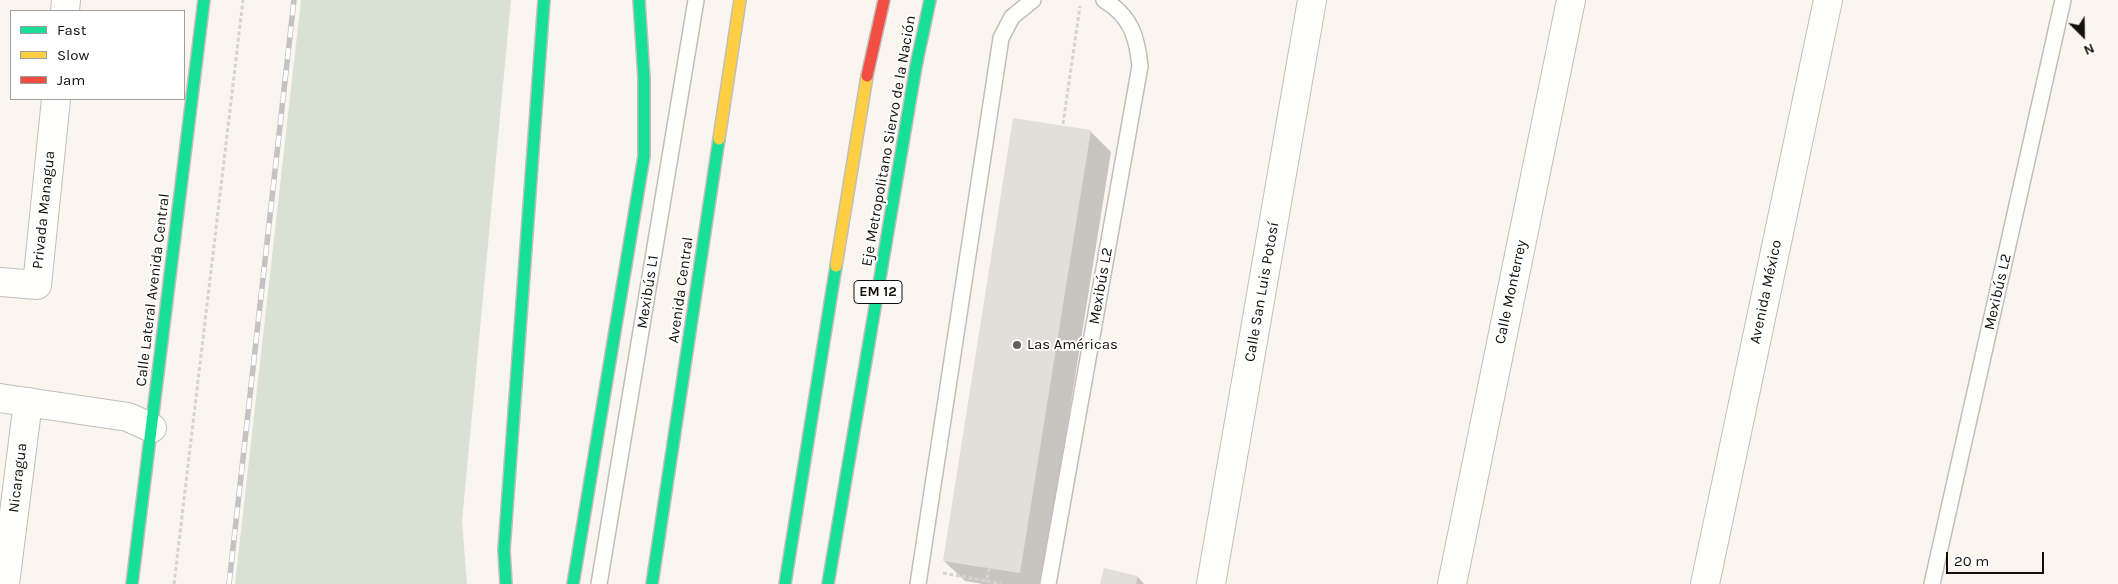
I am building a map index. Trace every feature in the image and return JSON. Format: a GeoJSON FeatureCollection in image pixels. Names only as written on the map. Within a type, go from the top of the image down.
{"type":"FeatureCollection","features":[{"type":"Feature","properties":{"kind":"main road","name":"Calle Lateral Avenida Central"},"geometry":{"type":"LineString","coordinates":[[132,584],[204,0]]}},
{"type":"Feature","properties":{"kind":"main road"},"geometry":{"type":"LineString","coordinates":[[506,584],[504,550],[544,0]]}},
{"type":"Feature","properties":{"kind":"main road"},"geometry":{"type":"LineString","coordinates":[[572,584],[644,156],[645,64],[639,0]]}},
{"type":"Feature","properties":{"kind":"main road","name":"Avenida Central"},"geometry":{"type":"LineString","coordinates":[[652,584],[740,0]]}},
{"type":"Feature","properties":{"kind":"main road","name":"Eje Metropolitano Siervo de la Nación"},"geometry":{"type":"LineString","coordinates":[[784,584],[870,58],[884,0]]}},
{"type":"Feature","properties":{"kind":"main road","name":"Eje Metropolitano Siervo de la Nación"},"geometry":{"type":"LineString","coordinates":[[828,584],[914,75],[930,0]]}},
{"type":"Feature","properties":{"kind":"street","name":"Calle San Luis Potosí"},"geometry":{"type":"LineString","coordinates":[[1211,584],[1312,0]]}},
{"type":"Feature","properties":{"kind":"street","name":"Calle Monterrey"},"geometry":{"type":"LineString","coordinates":[[1452,584],[1571,0]]}},
{"type":"Feature","properties":{"kind":"street","name":"Avenida México"},"geometry":{"type":"LineString","coordinates":[[1704,584],[1828,0]]}},
{"type":"Feature","properties":{"kind":"street","name":"Privada Managua"},"geometry":{"type":"LineString","coordinates":[[0,282],[37,285],[56,100]]}},
{"type":"Feature","properties":{"kind":"street"},"geometry":{"type":"LineString","coordinates":[[0,398],[128,417],[152,428]]}},
{"type":"Feature","properties":{"kind":"street","name":"Nicaragua"},"geometry":{"type":"LineString","coordinates":[[5,584],[28,402]]}},
{"type":"Feature","properties":{"kind":"lane","name":"Mexibús L1"},"geometry":{"type":"LineString","coordinates":[[599,584],[696,0]]}},
{"type":"Feature","properties":{"kind":"lane"},"geometry":{"type":"LineString","coordinates":[[919,577],[1000,38],[1012,17],[1033,0]]}},
{"type":"Feature","properties":{"kind":"lane","name":"Mexibús L2"},"geometry":{"type":"LineString","coordinates":[[1048,584],[1140,66],[1138,44],[1129,23],[1114,6],[1104,0]]}},
{"type":"Feature","properties":{"kind":"lane","name":"Mexibús L2"},"geometry":{"type":"LineString","coordinates":[[1932,584],[2063,0]]}},
{"type":"Feature","properties":{"kind":"path"},"geometry":{"type":"LineString","coordinates":[[174,584],[243,0]]}},
{"type":"Feature","properties":{"kind":"path"},"geometry":{"type":"LineString","coordinates":[[1062,124],[1081,0]]}},
{"type":"Feature","properties":{"kind":"path"},"geometry":{"type":"LineString","coordinates":[[986,581],[989,568]]}},
{"type":"Feature","properties":{"kind":"path"},"geometry":{"type":"LineString","coordinates":[[919,577],[986,581],[1002,584]]}},
{"type":"Feature","properties":{"kind":"shaded area"},"geometry":{"type":"Polygon","coordinates":[[[301,0],[511,0],[462,521],[467,584],[235,584],[301,0]]]}},
{"type":"Feature","properties":{"kind":"building","name":"Las Américas"},"geometry":{"type":"Polygon","coordinates":[[[1013,118],[1091,130],[1020,573],[943,561],[1013,118]]]}},
{"type":"Feature","properties":{"kind":"building"},"geometry":{"type":"Polygon","coordinates":[[[1104,568],[1138,576],[1136,584],[1100,584],[1104,568]]]}},
{"type":"Feature","properties":{"kind":"railway"},"geometry":{"type":"LineString","coordinates":[[229,584],[294,0]]}},
{"type":"Feature","properties":{"kind":"traffic: fast"},"geometry":{"type":"LineString","coordinates":[[132,584],[204,0]]}},
{"type":"Feature","properties":{"kind":"traffic: fast"},"geometry":{"type":"LineString","coordinates":[[506,584],[504,550],[544,0]]}},
{"type":"Feature","properties":{"kind":"traffic: fast"},"geometry":{"type":"LineString","coordinates":[[573,584],[644,156],[644,78],[639,0]]}},
{"type":"Feature","properties":{"kind":"traffic: fast"},"geometry":{"type":"LineString","coordinates":[[828,584],[916,66],[930,0]]}},
{"type":"Feature","properties":{"kind":"traffic: fast"},"geometry":{"type":"LineString","coordinates":[[652,584],[719,139]]}},
{"type":"Feature","properties":{"kind":"traffic: fast"},"geometry":{"type":"LineString","coordinates":[[785,584],[836,266]]}},
{"type":"Feature","properties":{"kind":"traffic: slow"},"geometry":{"type":"LineString","coordinates":[[719,139],[740,0]]}},
{"type":"Feature","properties":{"kind":"traffic: slow"},"geometry":{"type":"LineString","coordinates":[[836,266],[867,76]]}},
{"type":"Feature","properties":{"kind":"traffic: jam"},"geometry":{"type":"LineString","coordinates":[[867,76],[884,0]]}},
{"type":"Feature","properties":{"kind":"place","name":"Las Américas"},"geometry":{"type":"Point","coordinates":[1017,345]}}]}
